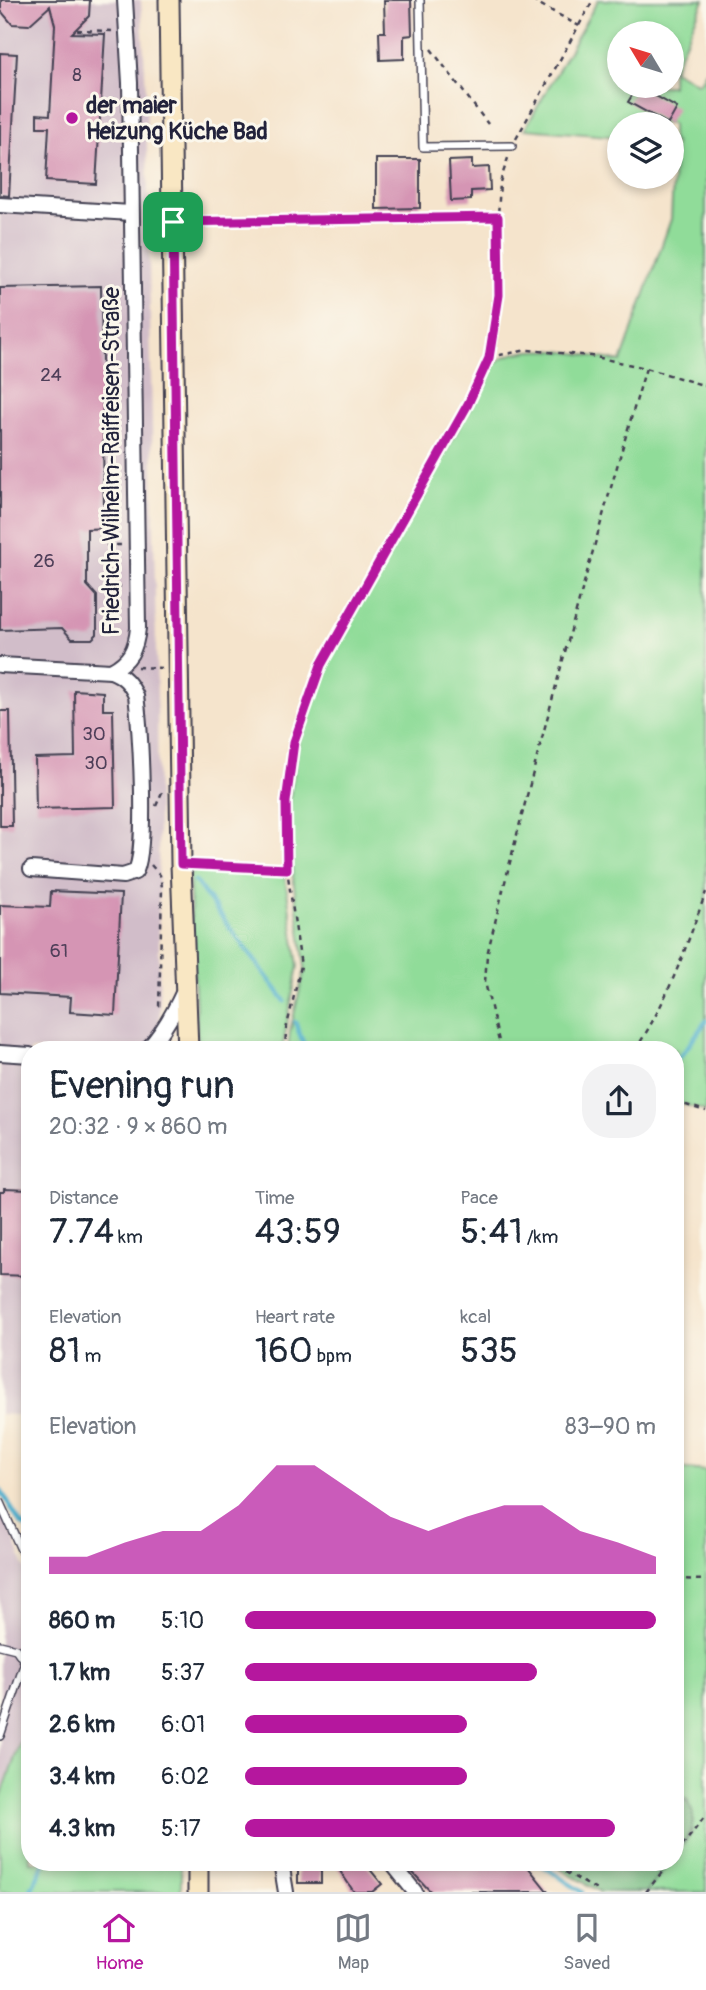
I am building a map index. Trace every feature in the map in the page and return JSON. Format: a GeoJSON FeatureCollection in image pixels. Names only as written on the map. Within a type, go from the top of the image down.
{"type":"FeatureCollection","features":[{"type":"Feature","properties":{"kind":"main road"},"geometry":{"type":"LineString","coordinates":[[169,0],[181,864],[188,1041]]}},
{"type":"Feature","properties":{"kind":"main road"},"geometry":{"type":"LineString","coordinates":[[198,1871],[198,1892]]}},
{"type":"Feature","properties":{"kind":"street","name":"Friedrich-Wilhelm-Raiffeisen-Straße"},"geometry":{"type":"LineString","coordinates":[[117,668],[132,654],[137,643],[130,83],[125,0]]}},
{"type":"Feature","properties":{"kind":"street"},"geometry":{"type":"LineString","coordinates":[[0,205],[131,213]]}},
{"type":"Feature","properties":{"kind":"street"},"geometry":{"type":"LineString","coordinates":[[0,665],[117,668],[130,684],[137,703],[141,822],[139,866],[131,875],[123,876],[31,869]]}},
{"type":"Feature","properties":{"kind":"street"},"geometry":{"type":"LineString","coordinates":[[157,1041],[173,1016],[185,988]]}},
{"type":"Feature","properties":{"kind":"street"},"geometry":{"type":"LineString","coordinates":[[0,1053],[21,1054]]}},
{"type":"Feature","properties":{"kind":"street"},"geometry":{"type":"LineString","coordinates":[[282,1871],[286,1892]]}},
{"type":"Feature","properties":{"kind":"street"},"geometry":{"type":"LineString","coordinates":[[398,1871],[415,1892]]}},
{"type":"Feature","properties":{"kind":"lane"},"geometry":{"type":"LineString","coordinates":[[420,0],[423,147],[512,146]]}},
{"type":"Feature","properties":{"kind":"lane"},"geometry":{"type":"LineString","coordinates":[[0,1503],[21,1550]]}},
{"type":"Feature","properties":{"kind":"lane"},"geometry":{"type":"LineString","coordinates":[[0,1645],[21,1653]]}},
{"type":"Feature","properties":{"kind":"lane"},"geometry":{"type":"LineString","coordinates":[[0,1736],[21,1679]]}},
{"type":"Feature","properties":{"kind":"path"},"geometry":{"type":"LineString","coordinates":[[532,0],[579,26]]}},
{"type":"Feature","properties":{"kind":"path"},"geometry":{"type":"LineString","coordinates":[[285,1041],[301,966],[287,869],[286,802],[294,742],[321,665],[468,404],[489,358],[499,295],[500,182],[512,146],[593,0]]}},
{"type":"Feature","properties":{"kind":"path"},"geometry":{"type":"LineString","coordinates":[[77,30],[127,32]]}},
{"type":"Feature","properties":{"kind":"path"},"geometry":{"type":"LineString","coordinates":[[421,35],[488,124]]}},
{"type":"Feature","properties":{"kind":"path"},"geometry":{"type":"LineString","coordinates":[[173,222],[498,217]]}},
{"type":"Feature","properties":{"kind":"path"},"geometry":{"type":"LineString","coordinates":[[489,358],[528,350],[591,356],[646,368],[706,386]]}},
{"type":"Feature","properties":{"kind":"path"},"geometry":{"type":"LineString","coordinates":[[499,1041],[485,982],[487,955],[568,637],[646,368]]}},
{"type":"Feature","properties":{"kind":"path"},"geometry":{"type":"LineString","coordinates":[[106,545],[137,545]]}},
{"type":"Feature","properties":{"kind":"path"},"geometry":{"type":"LineString","coordinates":[[106,587],[137,586]]}},
{"type":"Feature","properties":{"kind":"path"},"geometry":{"type":"LineString","coordinates":[[117,668],[168,668]]}},
{"type":"Feature","properties":{"kind":"path"},"geometry":{"type":"LineString","coordinates":[[158,1013],[161,999],[162,887],[158,871],[148,863],[287,869]]}},
{"type":"Feature","properties":{"kind":"path"},"geometry":{"type":"LineString","coordinates":[[641,1041],[659,1012],[706,892]]}},
{"type":"Feature","properties":{"kind":"path"},"geometry":{"type":"LineString","coordinates":[[684,1104],[706,1111]]}},
{"type":"Feature","properties":{"kind":"path"},"geometry":{"type":"LineString","coordinates":[[684,1579],[706,1580]]}},
{"type":"Feature","properties":{"kind":"path"},"geometry":{"type":"LineString","coordinates":[[684,1844],[706,1815]]}},
{"type":"Feature","properties":{"kind":"path"},"geometry":{"type":"LineString","coordinates":[[564,1871],[600,1892]]}},
{"type":"Feature","properties":{"kind":"path"},"geometry":{"type":"LineString","coordinates":[[646,1892],[663,1871]]}},
{"type":"Feature","properties":{"kind":"shaded area"},"geometry":{"type":"Polygon","coordinates":[[[0,0],[141,0],[146,91],[160,1041],[21,1041],[21,1415],[0,1414],[0,0]]]}},
{"type":"Feature","properties":{"kind":"shaded area"},"geometry":{"type":"Polygon","coordinates":[[[0,1503],[21,1558],[21,1740],[0,1800],[0,1503]]]}},
{"type":"Feature","properties":{"kind":"green space"},"geometry":{"type":"Polygon","coordinates":[[[598,0],[704,0],[684,45],[684,21],[607,21],[607,98],[684,98],[684,76],[699,84],[706,71],[706,1111],[684,1104],[684,1041],[289,1041],[305,968],[292,870],[289,802],[298,744],[324,667],[471,406],[489,369],[512,354],[543,350],[621,362],[671,219],[673,189],[684,189],[684,112],[607,112],[607,136],[525,129],[598,0]]]}},
{"type":"Feature","properties":{"kind":"green space"},"geometry":{"type":"Polygon","coordinates":[[[197,867],[278,872],[285,877],[298,966],[284,1041],[198,1041],[189,876],[197,867]]]}},
{"type":"Feature","properties":{"kind":"green space"},"geometry":{"type":"Polygon","coordinates":[[[684,1469],[706,1471],[706,1892],[646,1892],[663,1871],[684,1871],[684,1844],[692,1833],[688,1800],[684,1797],[684,1469]]]}},
{"type":"Feature","properties":{"kind":"green space"},"geometry":{"type":"Polygon","coordinates":[[[21,1740],[21,1871],[181,1871],[181,1892],[0,1892],[0,1800],[21,1740]]]}},
{"type":"Feature","properties":{"kind":"green space"},"geometry":{"type":"Polygon","coordinates":[[[684,1798],[693,1814],[684,1842],[684,1798]]]}},
{"type":"Feature","properties":{"kind":"green space"},"geometry":{"type":"Polygon","coordinates":[[[564,1871],[663,1871],[646,1892],[600,1892],[564,1871]]]}},
{"type":"Feature","properties":{"kind":"building"},"geometry":{"type":"Polygon","coordinates":[[[1,0],[90,0],[89,16],[72,33],[105,34],[96,184],[46,181],[49,127],[37,127],[37,114],[50,115],[55,25],[50,6],[29,25],[12,24],[1,11],[1,0]]]}},
{"type":"Feature","properties":{"kind":"building"},"geometry":{"type":"Polygon","coordinates":[[[384,0],[411,0],[412,35],[404,36],[404,59],[380,60],[379,32],[385,32],[384,0]]]}},
{"type":"Feature","properties":{"kind":"building"},"geometry":{"type":"Polygon","coordinates":[[[0,53],[17,54],[9,196],[0,195],[0,53]]]}},
{"type":"Feature","properties":{"kind":"building"},"geometry":{"type":"Polygon","coordinates":[[[630,98],[659,98],[677,108],[675,112],[646,112],[628,102],[630,98]]]}},
{"type":"Feature","properties":{"kind":"building"},"geometry":{"type":"Polygon","coordinates":[[[376,159],[420,159],[420,208],[376,209],[376,159]]]}},
{"type":"Feature","properties":{"kind":"building"},"geometry":{"type":"Polygon","coordinates":[[[472,160],[472,168],[489,167],[490,190],[471,191],[471,200],[451,201],[449,161],[472,160]]]}},
{"type":"Feature","properties":{"kind":"building"},"geometry":{"type":"Polygon","coordinates":[[[101,286],[104,508],[112,508],[112,525],[108,525],[108,528],[87,529],[87,585],[97,596],[97,634],[92,639],[72,639],[62,628],[0,630],[0,288],[101,286]]]}},
{"type":"Feature","properties":{"kind":"building"},"geometry":{"type":"Polygon","coordinates":[[[74,690],[103,692],[103,710],[113,710],[115,807],[36,809],[35,758],[75,757],[74,690]]]}},
{"type":"Feature","properties":{"kind":"building"},"geometry":{"type":"Polygon","coordinates":[[[0,711],[10,711],[12,826],[0,826],[0,711]]]}},
{"type":"Feature","properties":{"kind":"building"},"geometry":{"type":"Polygon","coordinates":[[[51,891],[121,894],[115,1015],[70,1012],[71,997],[0,993],[0,905],[50,907],[51,891]]]}},
{"type":"Feature","properties":{"kind":"building"},"geometry":{"type":"Polygon","coordinates":[[[4,1189],[21,1190],[21,1276],[0,1275],[0,1192],[4,1192],[4,1189]]]}},
{"type":"Feature","properties":{"kind":"building"},"geometry":{"type":"Polygon","coordinates":[[[298,1871],[321,1871],[321,1883],[298,1883],[298,1871]]]}},
{"type":"Feature","properties":{"kind":"building"},"geometry":{"type":"Polygon","coordinates":[[[340,1871],[371,1871],[382,1884],[372,1892],[354,1892],[340,1871]]]}},
{"type":"Feature","properties":{"kind":"building"},"geometry":{"type":"Polygon","coordinates":[[[411,1871],[531,1871],[548,1892],[431,1892],[411,1871]]]}},
{"type":"Feature","properties":{"kind":"waterway"},"geometry":{"type":"LineString","coordinates":[[195,881],[285,1001]]}},
{"type":"Feature","properties":{"kind":"waterway"},"geometry":{"type":"LineString","coordinates":[[684,1052],[706,1021]]}},
{"type":"Feature","properties":{"kind":"waterway"},"geometry":{"type":"LineString","coordinates":[[295,1022],[302,1041]]}},
{"type":"Feature","properties":{"kind":"waterway"},"geometry":{"type":"LineString","coordinates":[[0,1489],[21,1524]]}},
{"type":"Feature","properties":{"kind":"waterway"},"geometry":{"type":"LineString","coordinates":[[30,1892],[40,1871]]}},
{"type":"Feature","properties":{"kind":"waterway"},"geometry":{"type":"LineString","coordinates":[[550,1871],[582,1892]]}},
{"type":"Feature","properties":{"kind":"place","name":"der maier Heizung Küche Bad"},"geometry":{"type":"Point","coordinates":[72,118]}},
{"type":"Feature","properties":{"kind":"route"},"geometry":{"type":"LineString","coordinates":[[498,217],[499,295],[489,358],[468,404],[321,665],[294,742],[286,802],[287,869],[181,864],[173,222],[498,217]]}}]}
